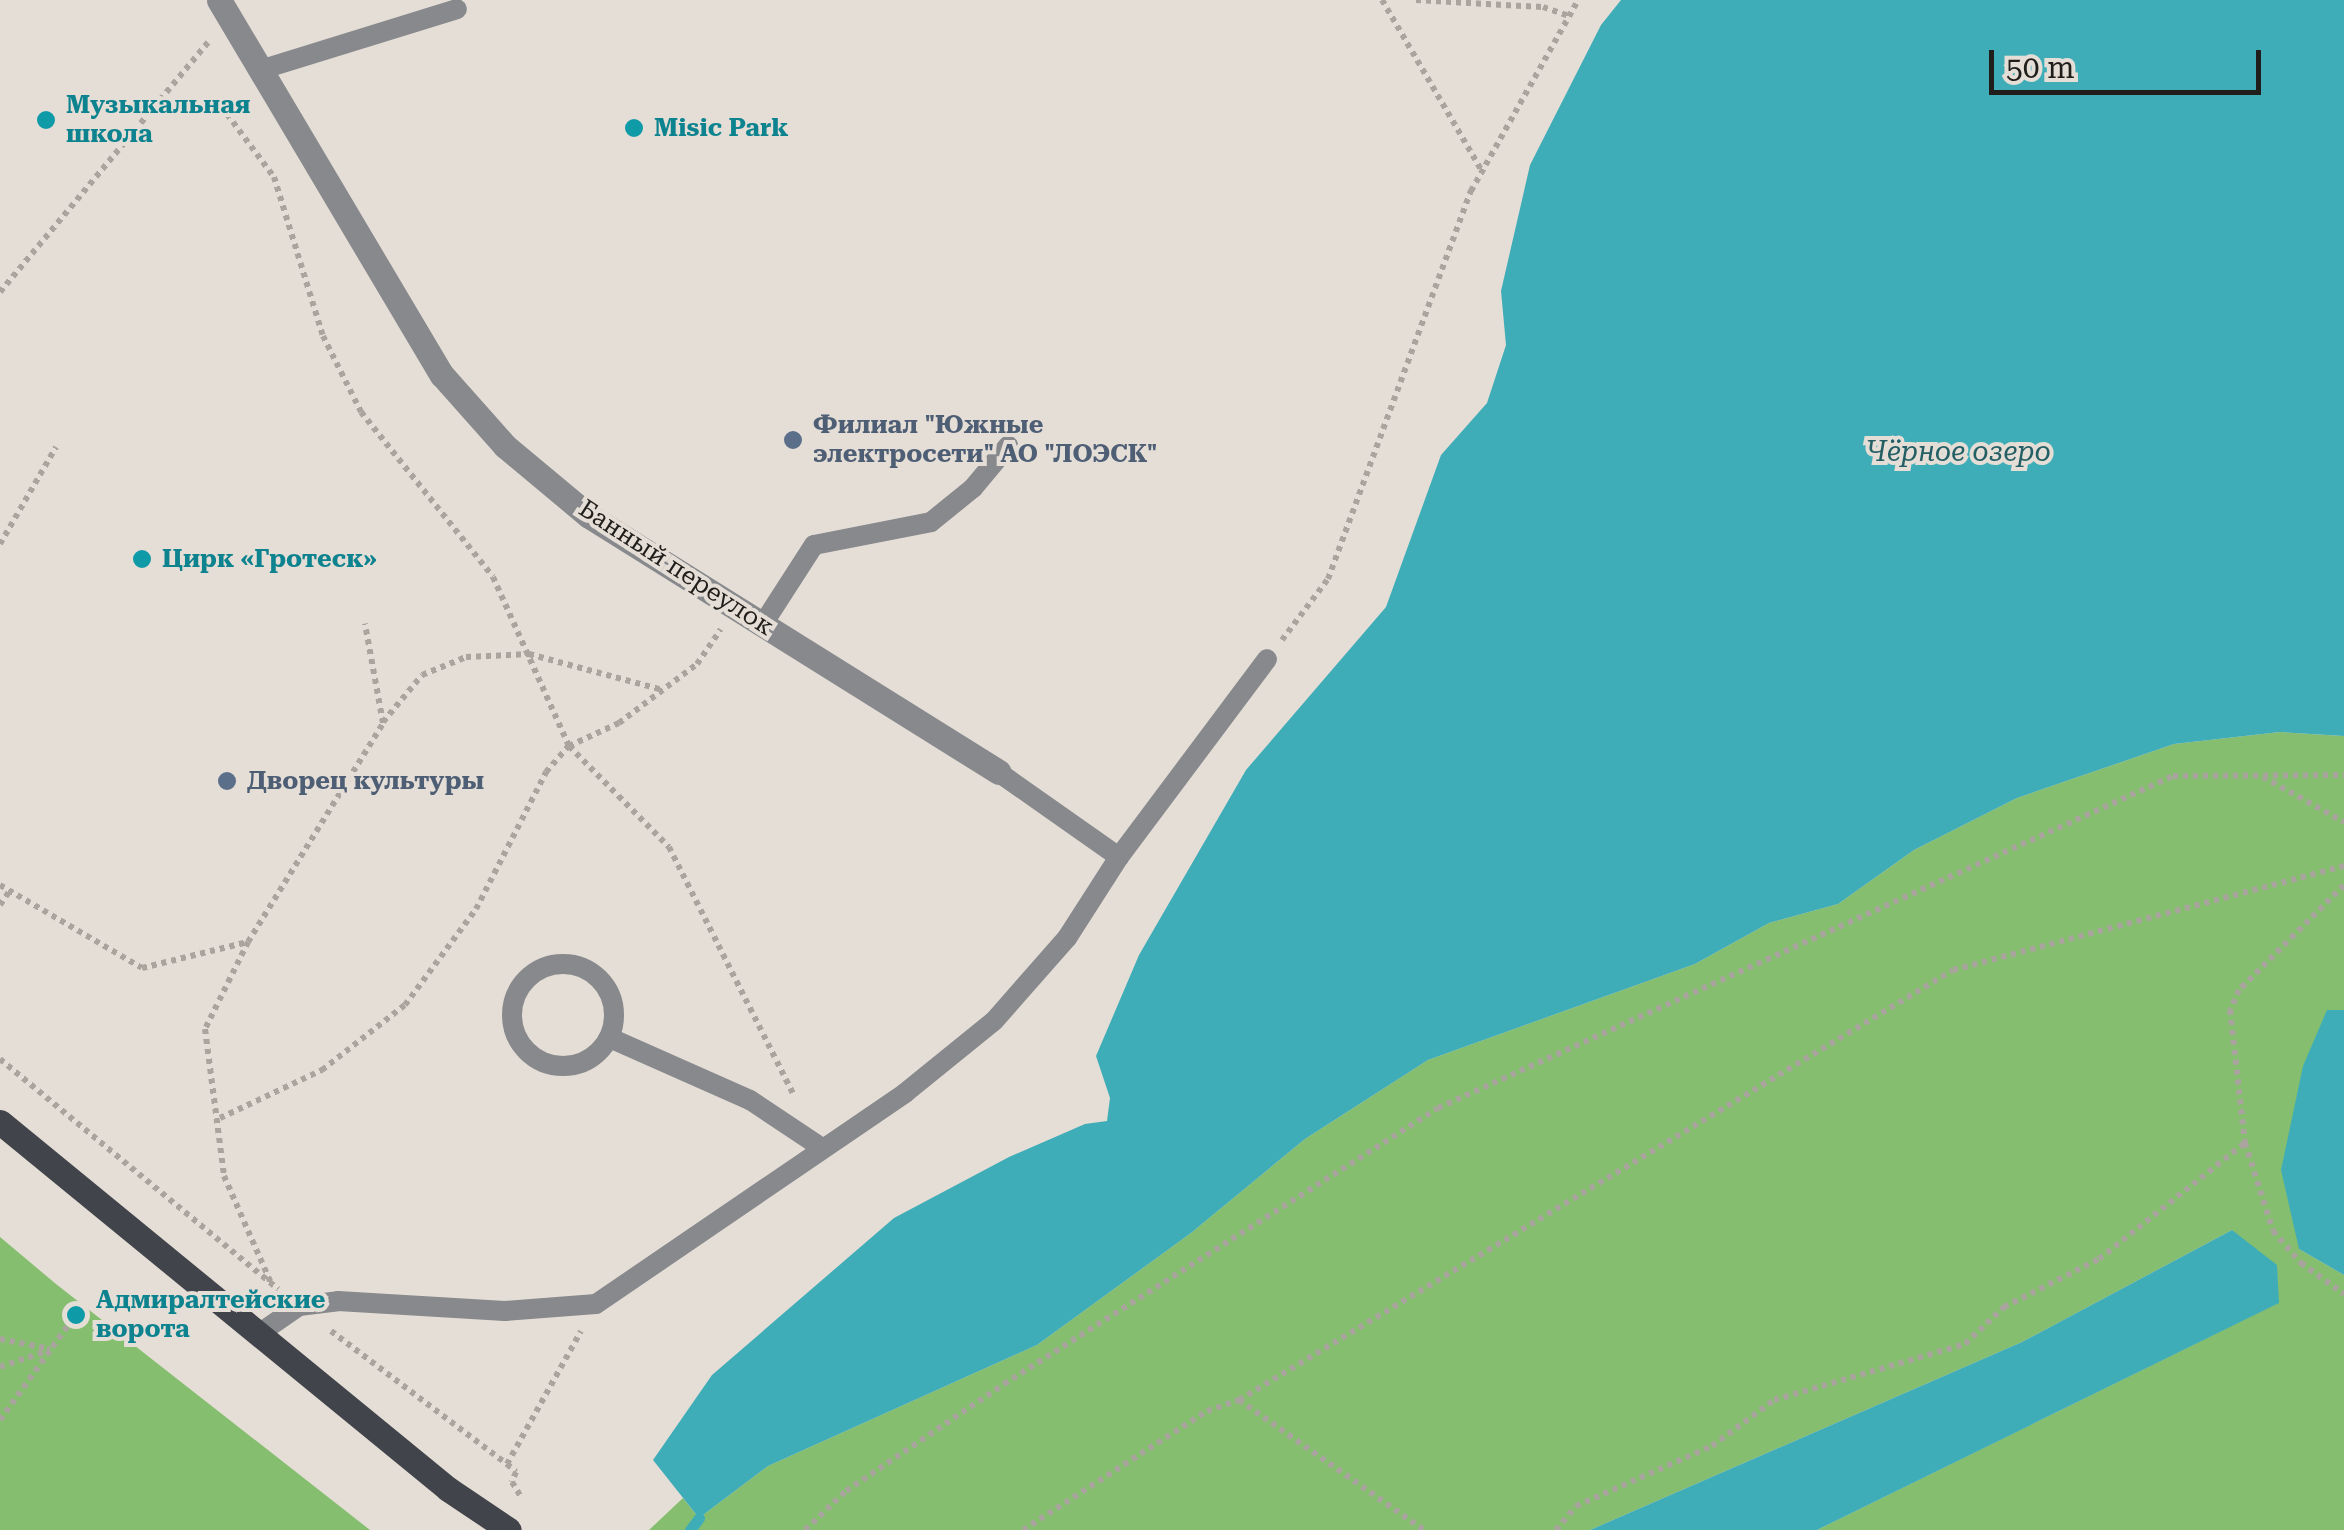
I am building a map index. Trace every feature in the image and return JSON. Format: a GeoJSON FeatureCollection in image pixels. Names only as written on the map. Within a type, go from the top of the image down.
{"type":"FeatureCollection","features":[{"type":"Feature","properties":{"kind":"main road"},"geometry":{"type":"LineString","coordinates":[[0,1122],[256,1335],[509,1530]]}},
{"type":"Feature","properties":{"kind":"street","name":"Банный переулок"},"geometry":{"type":"LineString","coordinates":[[224,8],[442,375],[493,432],[590,516],[998,772]]}},
{"type":"Feature","properties":{"kind":"lane"},"geometry":{"type":"LineString","coordinates":[[260,70],[458,9]]}},
{"type":"Feature","properties":{"kind":"lane"},"geometry":{"type":"LineString","coordinates":[[763,624],[814,545],[932,522],[973,488],[1008,446]]}},
{"type":"Feature","properties":{"kind":"lane"},"geometry":{"type":"LineString","coordinates":[[256,1335],[298,1306],[338,1301],[505,1311],[596,1304],[819,1146],[905,1093],[994,1021],[1067,938],[1119,857],[1267,660]]}},
{"type":"Feature","properties":{"kind":"lane"},"geometry":{"type":"LineString","coordinates":[[998,772],[1119,857]]}},
{"type":"Feature","properties":{"kind":"lane"},"geometry":{"type":"LineString","coordinates":[[549,965],[578,966],[603,982],[614,1009],[610,1038],[590,1060],[562,1068],[534,1059],[515,1036],[512,1007],[524,981],[549,965]]}},
{"type":"Feature","properties":{"kind":"lane"},"geometry":{"type":"LineString","coordinates":[[610,1038],[750,1100],[819,1146]]}},
{"type":"Feature","properties":{"kind":"path"},"geometry":{"type":"LineString","coordinates":[[1382,0],[1482,171]]}},
{"type":"Feature","properties":{"kind":"path"},"geometry":{"type":"LineString","coordinates":[[1416,0],[1543,7],[1569,16]]}},
{"type":"Feature","properties":{"kind":"path"},"geometry":{"type":"LineString","coordinates":[[1267,660],[1328,579],[1482,171],[1578,0]]}},
{"type":"Feature","properties":{"kind":"path"},"geometry":{"type":"LineString","coordinates":[[0,292],[224,8]]}},
{"type":"Feature","properties":{"kind":"path"},"geometry":{"type":"LineString","coordinates":[[221,106],[274,178],[323,336],[361,412],[493,577],[570,746],[669,847],[819,1146]]}},
{"type":"Feature","properties":{"kind":"path"},"geometry":{"type":"LineString","coordinates":[[0,544],[56,447]]}},
{"type":"Feature","properties":{"kind":"path"},"geometry":{"type":"LineString","coordinates":[[365,624],[382,723]]}},
{"type":"Feature","properties":{"kind":"path"},"geometry":{"type":"LineString","coordinates":[[272,1284],[224,1176],[220,1118],[206,1028],[248,942],[382,723],[422,675],[466,657],[529,654],[662,690]]}},
{"type":"Feature","properties":{"kind":"path"},"geometry":{"type":"LineString","coordinates":[[220,1118],[322,1070],[405,1006],[476,909],[546,772],[570,746],[619,723],[696,664]]}},
{"type":"Feature","properties":{"kind":"path"},"geometry":{"type":"LineString","coordinates":[[805,1530],[846,1491],[1004,1384],[1438,1108],[2174,776],[2344,775]]}},
{"type":"Feature","properties":{"kind":"path"},"geometry":{"type":"LineString","coordinates":[[2262,776],[2344,822]]}},
{"type":"Feature","properties":{"kind":"path"},"geometry":{"type":"LineString","coordinates":[[1023,1530],[1206,1412],[1239,1400],[1952,970],[2344,866]]}},
{"type":"Feature","properties":{"kind":"path"},"geometry":{"type":"LineString","coordinates":[[0,884],[142,968],[248,942]]}},
{"type":"Feature","properties":{"kind":"path"},"geometry":{"type":"LineString","coordinates":[[2344,885],[2239,990],[2230,1010],[2245,1143],[2273,1232],[2301,1263],[2344,1294]]}},
{"type":"Feature","properties":{"kind":"path"},"geometry":{"type":"LineString","coordinates":[[0,904],[10,890]]}},
{"type":"Feature","properties":{"kind":"path"},"geometry":{"type":"LineString","coordinates":[[0,1059],[298,1306],[507,1464],[516,1472],[515,1493],[530,1504]]}},
{"type":"Feature","properties":{"kind":"path"},"geometry":{"type":"LineString","coordinates":[[1556,1530],[1576,1506],[1712,1446],[1774,1400],[1965,1344],[2004,1308],[2098,1259],[2245,1143]]}},
{"type":"Feature","properties":{"kind":"path"},"geometry":{"type":"LineString","coordinates":[[507,1464],[596,1304]]}},
{"type":"Feature","properties":{"kind":"path"},"geometry":{"type":"LineString","coordinates":[[0,1420],[69,1324]]}},
{"type":"Feature","properties":{"kind":"path"},"geometry":{"type":"LineString","coordinates":[[0,1339],[52,1350]]}},
{"type":"Feature","properties":{"kind":"path"},"geometry":{"type":"LineString","coordinates":[[0,1366],[52,1350]]}},
{"type":"Feature","properties":{"kind":"path"},"geometry":{"type":"LineString","coordinates":[[1239,1400],[1424,1530]]}},
{"type":"Feature","properties":{"kind":"green space"},"geometry":{"type":"Polygon","coordinates":[[[2280,732],[2344,736],[2344,1010],[2327,1011],[2299,1249],[2344,1275],[2344,1530],[1817,1530],[2278,1303],[2232,1230],[2022,1342],[1590,1530],[649,1530],[683,1498],[699,1518],[768,1466],[1037,1345],[1191,1233],[1305,1139],[1428,1060],[1695,964],[1769,923],[1838,904],[1914,850],[2017,798],[2174,744],[2280,732]]]}},
{"type":"Feature","properties":{"kind":"green space"},"geometry":{"type":"Polygon","coordinates":[[[0,1237],[56,1284],[370,1530],[0,1530],[0,1237]]]}},
{"type":"Feature","properties":{"kind":"water","name":"Чёрное озеро"},"geometry":{"type":"Polygon","coordinates":[[[1621,0],[2344,0],[2344,736],[2280,732],[2174,744],[2017,798],[1914,850],[1838,904],[1769,923],[1695,964],[1428,1060],[1305,1139],[1191,1233],[1037,1345],[768,1466],[699,1518],[653,1460],[712,1375],[894,1218],[1009,1157],[1085,1124],[1107,1121],[1110,1098],[1096,1056],[1139,955],[1246,770],[1386,607],[1441,455],[1487,403],[1506,345],[1501,291],[1530,165],[1601,25],[1621,0]]]}},
{"type":"Feature","properties":{"kind":"water"},"geometry":{"type":"Polygon","coordinates":[[[2327,1010],[2344,1010],[2344,1275],[2299,1249],[2281,1170],[2303,1066],[2327,1010]]]}},
{"type":"Feature","properties":{"kind":"water"},"geometry":{"type":"Polygon","coordinates":[[[2232,1230],[2277,1265],[2279,1303],[1817,1530],[1590,1530],[2022,1342],[2232,1230]]]}},
{"type":"Feature","properties":{"kind":"waterway"},"geometry":{"type":"LineString","coordinates":[[690,1530],[699,1518]]}},
{"type":"Feature","properties":{"kind":"place","name":"Музыкальная школа"},"geometry":{"type":"Point","coordinates":[46,120]}},
{"type":"Feature","properties":{"kind":"place","name":"Misic Park"},"geometry":{"type":"Point","coordinates":[634,128]}},
{"type":"Feature","properties":{"kind":"place","name":"Филиал \"Южные электросети\" АО \"ЛОЭСК\""},"geometry":{"type":"Point","coordinates":[793,440]}},
{"type":"Feature","properties":{"kind":"place","name":"Цирк «Гротеск»"},"geometry":{"type":"Point","coordinates":[142,559]}},
{"type":"Feature","properties":{"kind":"place","name":"Дворец культуры"},"geometry":{"type":"Point","coordinates":[227,781]}},
{"type":"Feature","properties":{"kind":"place","name":"Адмиралтейские ворота"},"geometry":{"type":"Point","coordinates":[76,1315]}}]}
